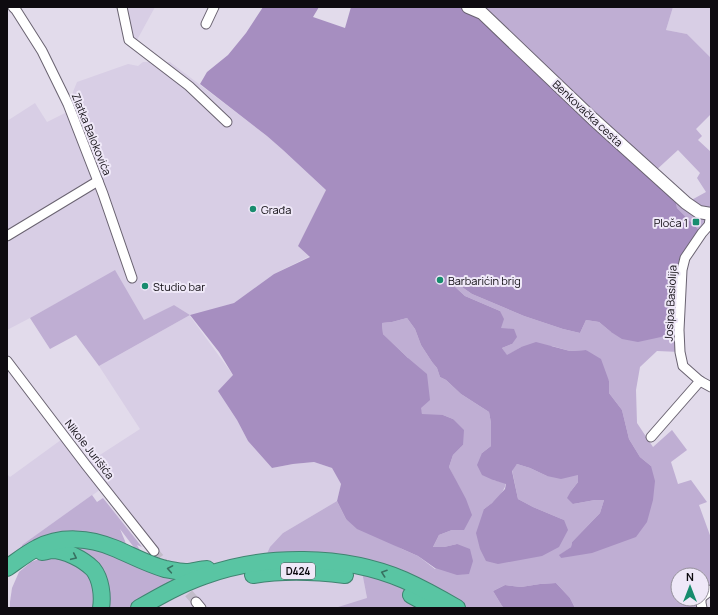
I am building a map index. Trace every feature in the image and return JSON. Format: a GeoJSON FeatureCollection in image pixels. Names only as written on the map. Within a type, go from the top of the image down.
{"type":"FeatureCollection","features":[{"type":"Feature","properties":{"kind":"highway"},"geometry":{"type":"LineString","coordinates":[[7,568],[26,554],[46,544],[75,539],[95,541],[154,566],[166,569],[186,572],[203,569],[222,570]]}},
{"type":"Feature","properties":{"kind":"highway"},"geometry":{"type":"LineString","coordinates":[[7,582],[10,574],[16,566],[38,553],[51,550],[64,552],[84,562],[93,570],[98,579],[102,597],[101,608]]}},
{"type":"Feature","properties":{"kind":"highway","name":"D424"},"geometry":{"type":"LineString","coordinates":[[139,608],[172,589],[222,570],[248,564],[296,560],[319,560],[375,570],[403,579],[457,608]]}},
{"type":"Feature","properties":{"kind":"highway","name":"D424"},"geometry":{"type":"LineString","coordinates":[[162,608],[181,596],[212,584],[259,574],[301,571],[366,578],[400,590],[435,608]]}},
{"type":"Feature","properties":{"kind":"main road","name":"Benkovačka cesta"},"geometry":{"type":"LineString","coordinates":[[468,7],[482,13],[593,119],[686,203],[699,212],[711,214]]}},
{"type":"Feature","properties":{"kind":"street","name":"Zlatka Balokovića"},"geometry":{"type":"LineString","coordinates":[[13,7],[42,51],[68,104],[98,181],[132,278]]}},
{"type":"Feature","properties":{"kind":"street"},"geometry":{"type":"LineString","coordinates":[[122,7],[130,40],[189,86],[227,122]]}},
{"type":"Feature","properties":{"kind":"street"},"geometry":{"type":"LineString","coordinates":[[206,24],[214,7]]}},
{"type":"Feature","properties":{"kind":"street"},"geometry":{"type":"LineString","coordinates":[[7,236],[98,181]]}},
{"type":"Feature","properties":{"kind":"street","name":"Josipa Basiolija"},"geometry":{"type":"LineString","coordinates":[[711,214],[709,225],[685,258],[682,270],[679,330],[680,352],[683,366],[700,381],[711,387]]}},
{"type":"Feature","properties":{"kind":"street","name":"Nikole Jurišića"},"geometry":{"type":"LineString","coordinates":[[7,361],[154,551]]}},
{"type":"Feature","properties":{"kind":"street"},"geometry":{"type":"LineString","coordinates":[[651,437],[700,381]]}},
{"type":"Feature","properties":{"kind":"shaded area"},"geometry":{"type":"Polygon","coordinates":[[[122,7],[155,7],[137,40],[129,40],[122,7]]]}},
{"type":"Feature","properties":{"kind":"shaded area"},"geometry":{"type":"Polygon","coordinates":[[[263,7],[319,7],[313,17],[345,28],[351,7],[468,7],[674,192],[677,208],[702,233],[685,258],[679,330],[661,337],[638,342],[622,339],[599,322],[586,320],[580,333],[524,316],[472,294],[459,285],[453,285],[465,296],[500,311],[504,319],[501,328],[514,329],[517,337],[512,344],[502,348],[507,355],[521,347],[536,342],[570,351],[586,350],[601,359],[609,381],[609,393],[622,410],[629,439],[640,457],[651,466],[655,481],[653,500],[647,522],[636,537],[592,553],[561,558],[559,555],[571,547],[572,542],[600,513],[604,500],[573,504],[567,498],[578,482],[578,475],[561,479],[547,476],[517,464],[512,471],[518,499],[564,520],[568,530],[559,547],[542,556],[498,564],[486,561],[480,549],[476,533],[484,509],[505,489],[506,484],[482,475],[477,465],[482,453],[491,446],[491,423],[489,412],[461,394],[446,380],[440,377],[437,368],[421,345],[415,329],[407,318],[382,323],[383,334],[427,374],[430,400],[421,408],[422,414],[443,415],[453,419],[464,430],[463,445],[453,455],[449,467],[466,499],[472,515],[464,530],[452,530],[439,535],[433,547],[444,547],[457,544],[470,549],[473,561],[469,574],[457,575],[435,568],[418,556],[357,529],[346,519],[337,501],[341,484],[332,468],[314,462],[272,468],[248,441],[237,420],[218,391],[233,375],[219,352],[190,315],[234,303],[274,274],[310,257],[298,246],[326,190],[267,136],[200,84],[207,72],[228,55],[246,33],[263,7]]]}},
{"type":"Feature","properties":{"kind":"shaded area"},"geometry":{"type":"Polygon","coordinates":[[[468,7],[673,7],[666,30],[687,34],[711,58],[711,114],[696,129],[702,136],[698,140],[711,152],[711,229],[702,233],[677,208],[674,192],[686,203],[706,192],[697,178],[700,173],[678,150],[653,173],[468,7]]]}},
{"type":"Feature","properties":{"kind":"shaded area"},"geometry":{"type":"Polygon","coordinates":[[[673,7],[711,7],[711,58],[687,34],[666,30],[673,7]]]}},
{"type":"Feature","properties":{"kind":"shaded area"},"geometry":{"type":"Polygon","coordinates":[[[143,62],[170,62],[267,136],[326,190],[298,246],[310,256],[274,274],[234,303],[190,316],[233,375],[237,420],[248,441],[272,468],[314,462],[332,468],[341,484],[337,501],[283,533],[362,572],[370,608],[151,608],[185,589],[104,487],[7,557],[7,474],[10,477],[65,437],[86,464],[140,429],[99,366],[190,315],[174,305],[144,321],[115,271],[7,330],[7,121],[35,103],[47,122],[67,112],[68,104],[77,82],[128,64],[138,66],[143,62]]]}},
{"type":"Feature","properties":{"kind":"shaded area"},"geometry":{"type":"Polygon","coordinates":[[[115,270],[144,320],[174,305],[190,315],[99,366],[76,335],[50,349],[30,318],[115,270]]]}},
{"type":"Feature","properties":{"kind":"shaded area"},"geometry":{"type":"Polygon","coordinates":[[[453,285],[459,285],[472,294],[524,316],[580,333],[586,320],[599,322],[611,332],[679,330],[680,352],[657,351],[640,367],[636,390],[637,423],[653,447],[672,430],[687,450],[671,462],[678,484],[691,480],[707,502],[699,505],[711,538],[711,590],[710,591],[710,567],[670,567],[670,607],[702,608],[575,608],[570,598],[556,583],[521,587],[505,585],[493,591],[504,608],[335,608],[367,598],[362,572],[261,567],[270,547],[283,533],[337,501],[346,519],[418,556],[435,569],[457,544],[444,547],[433,547],[439,535],[452,530],[464,529],[455,479],[449,467],[453,455],[463,445],[453,419],[443,415],[422,415],[408,358],[383,334],[382,323],[407,318],[415,329],[421,345],[437,368],[440,377],[446,380],[461,394],[489,412],[491,423],[491,446],[482,453],[493,480],[506,483],[501,494],[484,509],[564,520],[518,499],[512,470],[517,464],[547,476],[578,475],[578,482],[571,491],[573,504],[604,500],[600,513],[572,542],[571,547],[560,555],[561,558],[651,466],[640,457],[629,439],[622,410],[609,393],[609,381],[586,350],[570,351],[552,346],[521,347],[507,356],[502,348],[512,344],[501,328],[500,311],[465,296],[453,285]]]}},
{"type":"Feature","properties":{"kind":"shaded area"},"geometry":{"type":"Polygon","coordinates":[[[92,495],[97,502],[103,498],[142,547],[137,545],[144,557],[136,550],[120,529],[127,549],[99,538],[7,559],[7,557],[22,545],[92,495]]]}},
{"type":"Feature","properties":{"kind":"shaded area"},"geometry":{"type":"Polygon","coordinates":[[[64,545],[91,546],[167,578],[169,576],[193,575],[153,593],[128,608],[106,608],[106,597],[64,545]]]}},
{"type":"Feature","properties":{"kind":"shaded area"},"geometry":{"type":"Polygon","coordinates":[[[47,556],[61,557],[85,571],[95,590],[96,608],[10,608],[12,588],[19,572],[31,562],[47,556]]]}},
{"type":"Feature","properties":{"kind":"shaded area"},"geometry":{"type":"Polygon","coordinates":[[[556,583],[570,598],[575,608],[504,608],[493,591],[505,585],[521,587],[556,583]]]}},
{"type":"Feature","properties":{"kind":"tunnel"},"geometry":{"type":"LineString","coordinates":[[154,551],[168,568]]}},
{"type":"Feature","properties":{"kind":"tunnel"},"geometry":{"type":"LineString","coordinates":[[180,583],[196,602]]}},
{"type":"Feature","properties":{"kind":"place","name":"Građa"},"geometry":{"type":"Point","coordinates":[253,209]}},
{"type":"Feature","properties":{"kind":"place","name":"Ploča 1"},"geometry":{"type":"Point","coordinates":[696,222]}},
{"type":"Feature","properties":{"kind":"place","name":"Barbarićin brig"},"geometry":{"type":"Point","coordinates":[440,280]}},
{"type":"Feature","properties":{"kind":"place","name":"Studio bar"},"geometry":{"type":"Point","coordinates":[145,286]}}]}
